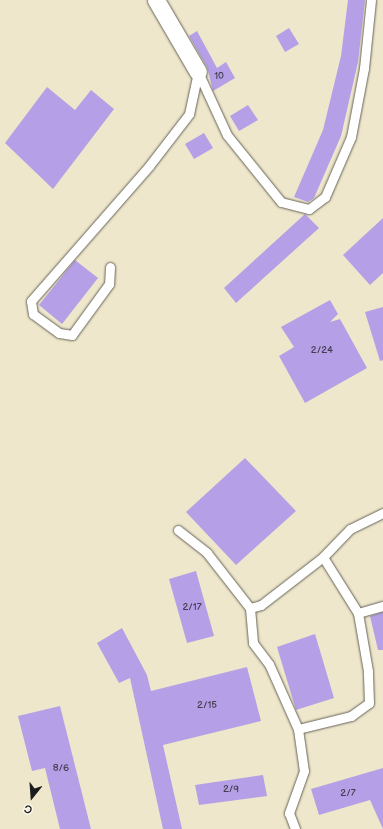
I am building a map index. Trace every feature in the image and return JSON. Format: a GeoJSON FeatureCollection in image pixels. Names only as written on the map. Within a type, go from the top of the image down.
{"type":"FeatureCollection","features":[{"type":"Feature","properties":{"kind":"street"},"geometry":{"type":"LineString","coordinates":[[156,0],[198,72]]}},
{"type":"Feature","properties":{"kind":"lane"},"geometry":{"type":"LineString","coordinates":[[198,72],[227,135],[281,202],[309,209],[325,197],[351,136],[364,68],[371,0]]}},
{"type":"Feature","properties":{"kind":"lane"},"geometry":{"type":"LineString","coordinates":[[110,267],[109,284],[72,334],[59,334],[33,314],[31,301],[149,166],[189,114],[198,72]]}},
{"type":"Feature","properties":{"kind":"lane"},"geometry":{"type":"LineString","coordinates":[[250,608],[261,605],[323,557],[350,529],[383,513]]}},
{"type":"Feature","properties":{"kind":"lane"},"geometry":{"type":"LineString","coordinates":[[178,530],[207,553],[250,608],[253,643],[269,664],[298,729],[304,771],[289,813],[295,829]]}},
{"type":"Feature","properties":{"kind":"lane"},"geometry":{"type":"LineString","coordinates":[[298,729],[351,716],[369,703],[358,613],[323,557]]}},
{"type":"Feature","properties":{"kind":"lane"},"geometry":{"type":"LineString","coordinates":[[358,613],[383,606]]}},
{"type":"Feature","properties":{"kind":"building"},"geometry":{"type":"Polygon","coordinates":[[[348,0],[365,0],[358,62],[341,136],[314,198],[308,202],[294,197],[323,130],[341,56],[348,0]]]}},
{"type":"Feature","properties":{"kind":"building"},"geometry":{"type":"Polygon","coordinates":[[[289,28],[299,44],[285,52],[276,36],[289,28]]]}},
{"type":"Feature","properties":{"kind":"building"},"geometry":{"type":"Polygon","coordinates":[[[197,31],[217,68],[226,62],[235,78],[213,91],[207,67],[189,36],[197,31]]]}},
{"type":"Feature","properties":{"kind":"building"},"geometry":{"type":"Polygon","coordinates":[[[47,87],[75,110],[91,90],[114,109],[53,189],[5,143],[47,87]]]}},
{"type":"Feature","properties":{"kind":"building"},"geometry":{"type":"Polygon","coordinates":[[[248,105],[258,120],[239,131],[230,116],[248,105]]]}},
{"type":"Feature","properties":{"kind":"building"},"geometry":{"type":"Polygon","coordinates":[[[204,133],[213,148],[194,159],[185,144],[204,133]]]}},
{"type":"Feature","properties":{"kind":"building"},"geometry":{"type":"Polygon","coordinates":[[[305,214],[319,228],[236,303],[224,288],[305,214]]]}},
{"type":"Feature","properties":{"kind":"building"},"geometry":{"type":"Polygon","coordinates":[[[383,218],[383,273],[370,285],[343,255],[383,218]]]}},
{"type":"Feature","properties":{"kind":"building"},"geometry":{"type":"Polygon","coordinates":[[[75,260],[98,278],[62,324],[39,305],[75,260]]]}},
{"type":"Feature","properties":{"kind":"building"},"geometry":{"type":"Polygon","coordinates":[[[330,300],[338,314],[330,322],[340,319],[367,368],[305,403],[279,356],[294,347],[281,327],[330,300]]]}},
{"type":"Feature","properties":{"kind":"building"},"geometry":{"type":"Polygon","coordinates":[[[383,307],[383,360],[380,361],[365,312],[383,307]]]}},
{"type":"Feature","properties":{"kind":"building"},"geometry":{"type":"Polygon","coordinates":[[[245,458],[296,511],[236,565],[186,512],[245,458]]]}},
{"type":"Feature","properties":{"kind":"building"},"geometry":{"type":"Polygon","coordinates":[[[196,571],[214,636],[187,643],[169,579],[196,571]]]}},
{"type":"Feature","properties":{"kind":"building"},"geometry":{"type":"Polygon","coordinates":[[[383,612],[383,650],[378,650],[370,616],[383,612]]]}},
{"type":"Feature","properties":{"kind":"building"},"geometry":{"type":"Polygon","coordinates":[[[122,628],[147,675],[151,691],[247,667],[261,721],[163,745],[182,829],[163,829],[130,678],[119,683],[97,643],[122,628]]]}},
{"type":"Feature","properties":{"kind":"building"},"geometry":{"type":"Polygon","coordinates":[[[315,634],[334,698],[296,710],[277,647],[315,634]]]}},
{"type":"Feature","properties":{"kind":"building"},"geometry":{"type":"Polygon","coordinates":[[[60,706],[91,829],[60,829],[45,768],[32,771],[18,716],[60,706]]]}},
{"type":"Feature","properties":{"kind":"building"},"geometry":{"type":"Polygon","coordinates":[[[383,768],[383,829],[370,800],[319,815],[311,789],[383,768]]]}},
{"type":"Feature","properties":{"kind":"building"},"geometry":{"type":"Polygon","coordinates":[[[263,775],[267,796],[199,805],[195,785],[263,775]]]}}]}
